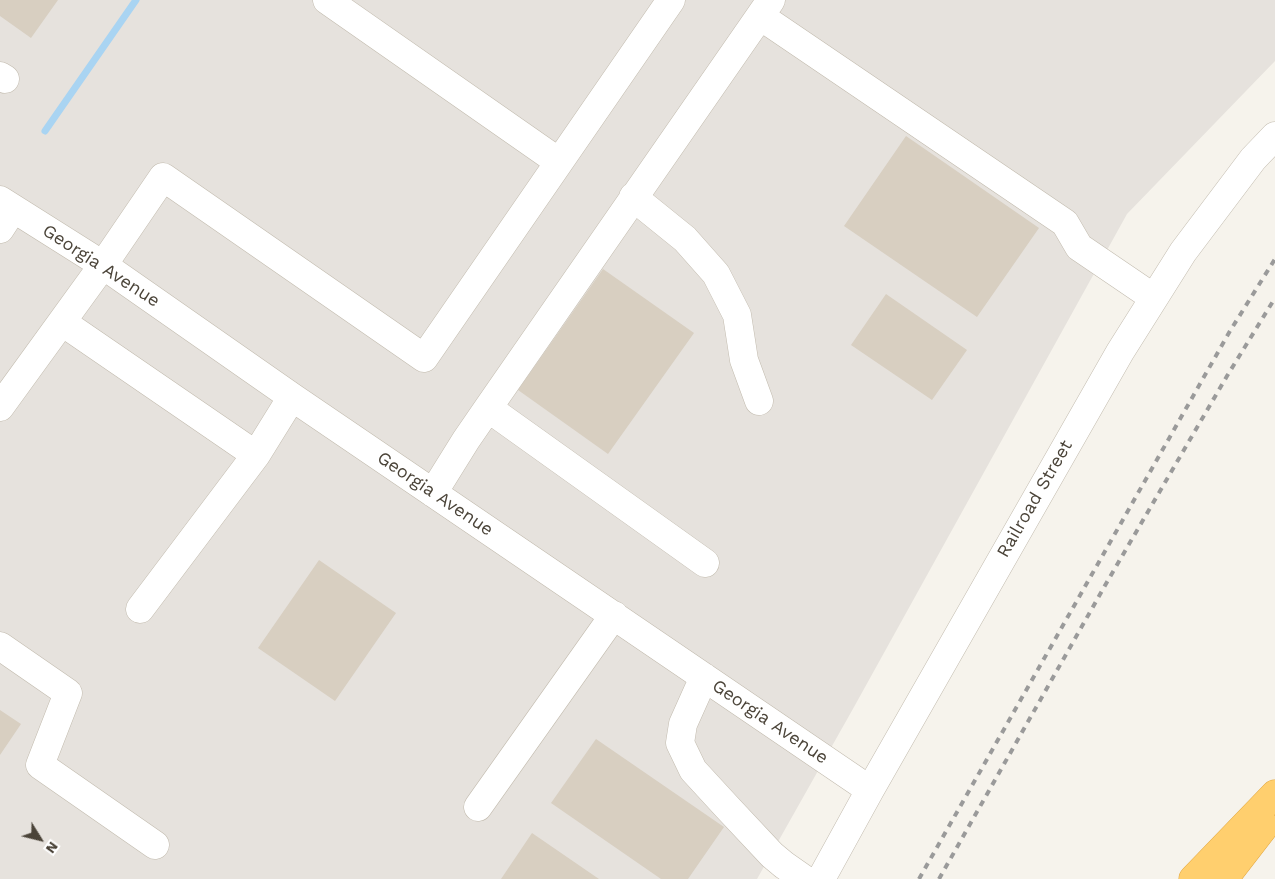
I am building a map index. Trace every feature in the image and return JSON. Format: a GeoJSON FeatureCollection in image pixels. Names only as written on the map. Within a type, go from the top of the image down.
{"type":"FeatureCollection","features":[{"type":"Feature","properties":{"kind":"highway"},"geometry":{"type":"LineString","coordinates":[[1194,879],[1275,794]]}},
{"type":"Feature","properties":{"kind":"highway"},"geometry":{"type":"LineString","coordinates":[[1224,879],[1275,813]]}},
{"type":"Feature","properties":{"kind":"street"},"geometry":{"type":"LineString","coordinates":[[327,0],[559,162]]}},
{"type":"Feature","properties":{"kind":"street"},"geometry":{"type":"LineString","coordinates":[[0,407],[164,177],[424,358],[671,0]]}},
{"type":"Feature","properties":{"kind":"street"},"geometry":{"type":"LineString","coordinates":[[434,493],[466,440],[766,8],[1065,223],[1079,247],[1154,298]]}},
{"type":"Feature","properties":{"kind":"street","name":"Railroad Street"},"geometry":{"type":"LineString","coordinates":[[821,879],[1120,352],[1183,252],[1253,159],[1275,136]]}},
{"type":"Feature","properties":{"kind":"street"},"geometry":{"type":"LineString","coordinates":[[633,197],[685,239],[716,274],[737,315],[744,360],[759,402]]}},
{"type":"Feature","properties":{"kind":"street","name":"Georgia Avenue"},"geometry":{"type":"LineString","coordinates":[[4,213],[103,265],[292,397],[870,790]]}},
{"type":"Feature","properties":{"kind":"street"},"geometry":{"type":"LineString","coordinates":[[62,322],[256,455]]}},
{"type":"Feature","properties":{"kind":"street"},"geometry":{"type":"LineString","coordinates":[[140,609],[256,455],[292,397]]}},
{"type":"Feature","properties":{"kind":"street"},"geometry":{"type":"LineString","coordinates":[[488,408],[705,563]]}},
{"type":"Feature","properties":{"kind":"street"},"geometry":{"type":"LineString","coordinates":[[478,807],[614,616]]}},
{"type":"Feature","properties":{"kind":"street"},"geometry":{"type":"LineString","coordinates":[[0,646],[68,693],[40,764],[155,845]]}},
{"type":"Feature","properties":{"kind":"street"},"geometry":{"type":"LineString","coordinates":[[704,677],[683,724],[680,743],[693,770],[772,855],[804,879]]}},
{"type":"Feature","properties":{"kind":"shaded area"},"geometry":{"type":"Polygon","coordinates":[[[0,0],[1275,0],[1275,61],[1127,214],[757,879],[0,879],[0,0]]]}},
{"type":"Feature","properties":{"kind":"building"},"geometry":{"type":"Polygon","coordinates":[[[0,0],[58,0],[31,38],[0,16],[0,0]]]}},
{"type":"Feature","properties":{"kind":"building"},"geometry":{"type":"Polygon","coordinates":[[[906,136],[1039,228],[977,317],[844,226],[906,136]]]}},
{"type":"Feature","properties":{"kind":"building"},"geometry":{"type":"Polygon","coordinates":[[[603,269],[694,333],[608,454],[518,390],[603,269]]]}},
{"type":"Feature","properties":{"kind":"building"},"geometry":{"type":"Polygon","coordinates":[[[886,294],[967,350],[932,400],[851,345],[886,294]]]}},
{"type":"Feature","properties":{"kind":"building"},"geometry":{"type":"Polygon","coordinates":[[[319,560],[396,613],[335,701],[258,648],[319,560]]]}},
{"type":"Feature","properties":{"kind":"building"},"geometry":{"type":"Polygon","coordinates":[[[0,710],[21,724],[0,755],[0,710]]]}},
{"type":"Feature","properties":{"kind":"building"},"geometry":{"type":"Polygon","coordinates":[[[596,739],[724,827],[688,879],[661,879],[551,803],[596,739]]]}},
{"type":"Feature","properties":{"kind":"building"},"geometry":{"type":"Polygon","coordinates":[[[532,833],[599,879],[501,879],[532,833]]]}},
{"type":"Feature","properties":{"kind":"waterway"},"geometry":{"type":"LineString","coordinates":[[45,131],[136,0]]}},
{"type":"Feature","properties":{"kind":"railway"},"geometry":{"type":"LineString","coordinates":[[919,879],[1230,331],[1275,259]]}},
{"type":"Feature","properties":{"kind":"railway"},"geometry":{"type":"LineString","coordinates":[[939,879],[1107,582],[1227,376],[1275,298]]}}]}
